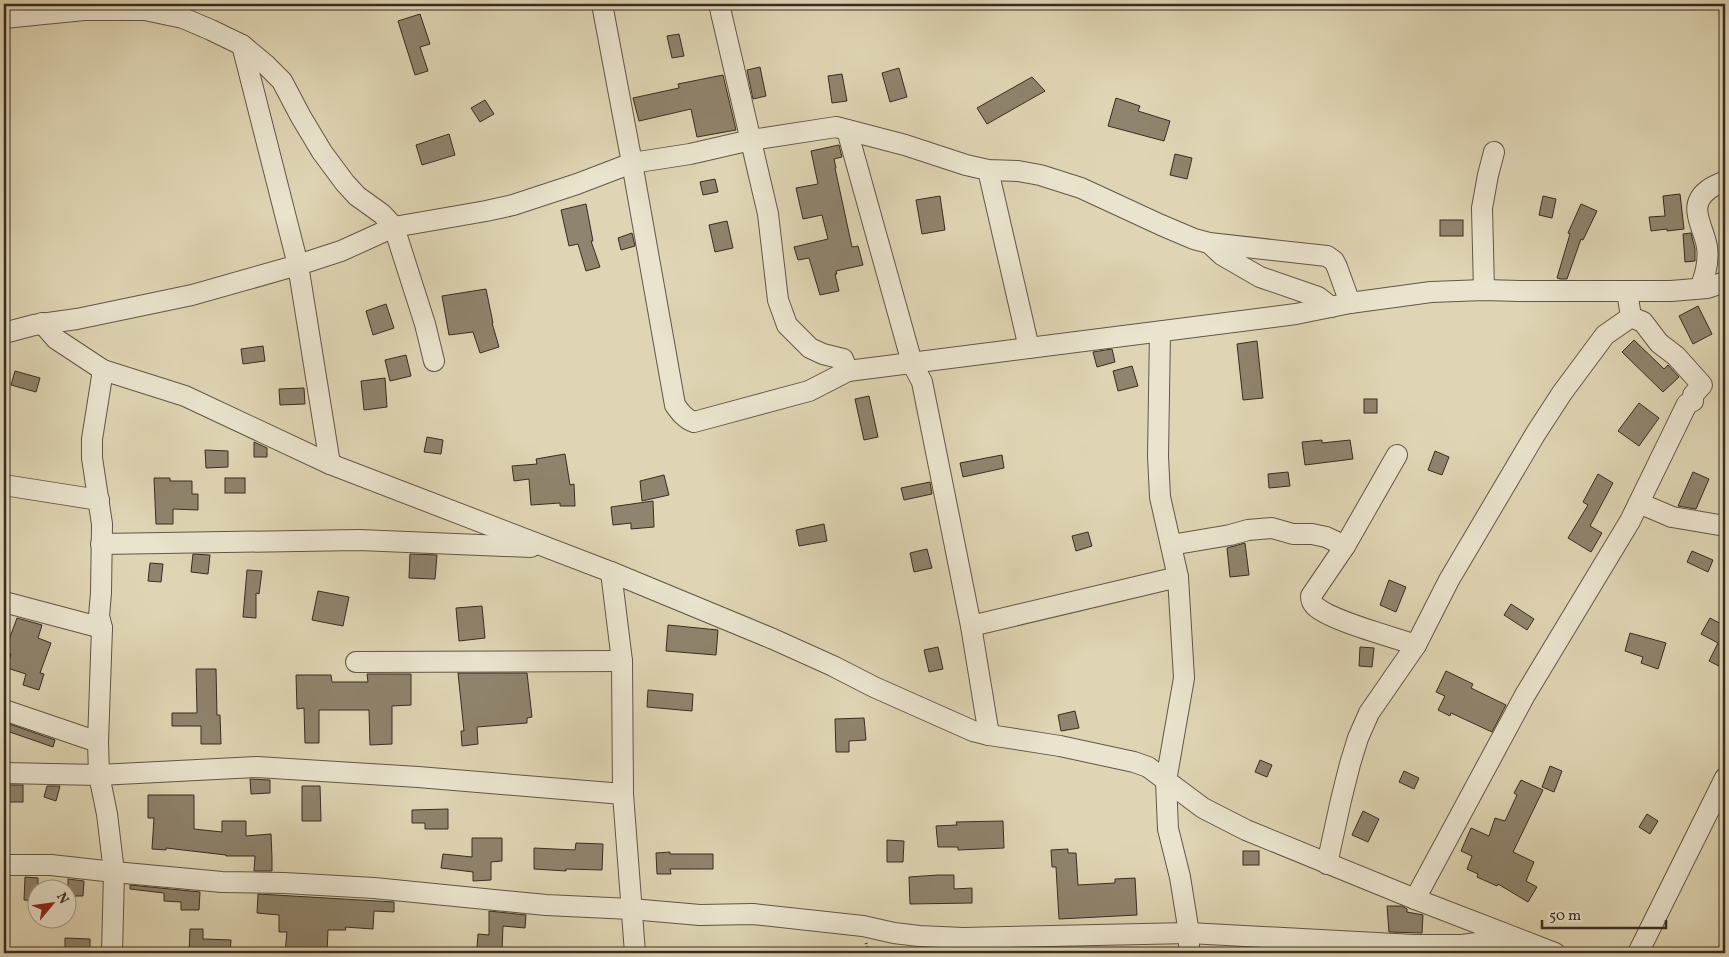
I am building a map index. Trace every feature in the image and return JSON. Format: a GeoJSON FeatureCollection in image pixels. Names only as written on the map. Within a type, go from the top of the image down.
{"type":"FeatureCollection","features":[{"type":"Feature","properties":{"kind":"street"},"geometry":{"type":"LineString","coordinates":[[602,4],[676,405],[680,412],[694,422],[810,391],[848,370],[1296,314],[1340,305],[1431,292],[1484,290],[1671,291],[1700,288],[1725,282]]}},
{"type":"Feature","properties":{"kind":"street"},"geometry":{"type":"LineString","coordinates":[[719,4],[768,214],[778,300],[787,325],[810,348],[823,354],[843,359],[848,370]]}},
{"type":"Feature","properties":{"kind":"street"},"geometry":{"type":"LineString","coordinates":[[4,18],[84,10],[145,10],[183,18],[242,45],[266,64],[282,81],[300,117],[322,152],[345,183],[357,196],[382,214],[394,227],[425,324],[434,361]]}},
{"type":"Feature","properties":{"kind":"street"},"geometry":{"type":"LineString","coordinates":[[242,45],[298,265],[330,464]]}},
{"type":"Feature","properties":{"kind":"street"},"geometry":{"type":"LineString","coordinates":[[4,333],[42,323],[77,319],[192,295],[341,251],[394,227],[486,212],[513,205],[632,163],[690,154],[752,140],[836,127],[905,145],[966,165],[988,170],[1018,171],[1040,175],[1081,188],[1161,225],[1194,239],[1209,243],[1327,256],[1334,261],[1337,268],[1340,305]]}},
{"type":"Feature","properties":{"kind":"street"},"geometry":{"type":"LineString","coordinates":[[847,130],[912,363],[922,382],[971,626],[989,735]]}},
{"type":"Feature","properties":{"kind":"street"},"geometry":{"type":"LineString","coordinates":[[1484,290],[1482,208],[1494,152]]}},
{"type":"Feature","properties":{"kind":"street"},"geometry":{"type":"LineString","coordinates":[[988,170],[1029,348]]}},
{"type":"Feature","properties":{"kind":"street"},"geometry":{"type":"LineString","coordinates":[[1700,288],[1708,261],[1707,245],[1696,208],[1699,200],[1708,190],[1725,181]]}},
{"type":"Feature","properties":{"kind":"street"},"geometry":{"type":"LineString","coordinates":[[1209,243],[1222,255],[1260,277],[1340,305]]}},
{"type":"Feature","properties":{"kind":"street"},"geometry":{"type":"LineString","coordinates":[[1627,291],[1631,317]]}},
{"type":"Feature","properties":{"kind":"street"},"geometry":{"type":"LineString","coordinates":[[1415,900],[1525,695],[1639,503],[1687,404],[1702,385],[1676,356],[1659,343],[1643,322],[1631,317]]}},
{"type":"Feature","properties":{"kind":"street"},"geometry":{"type":"LineString","coordinates":[[1327,864],[1341,800],[1358,738],[1369,713],[1416,645],[1449,580],[1557,401],[1605,335],[1631,317]]}},
{"type":"Feature","properties":{"kind":"street"},"geometry":{"type":"LineString","coordinates":[[74,352],[71,334],[77,319]]}},
{"type":"Feature","properties":{"kind":"street"},"geometry":{"type":"LineString","coordinates":[[42,323],[56,339],[103,370],[185,396],[330,464],[611,572],[773,639],[952,722],[989,735],[1060,746],[1134,762],[1148,767],[1203,808],[1246,830],[1415,900],[1555,953]]}},
{"type":"Feature","properties":{"kind":"street"},"geometry":{"type":"LineString","coordinates":[[1160,332],[1158,456],[1160,497],[1178,577],[1184,678],[1166,781],[1168,829],[1178,866],[1189,933],[1189,953]]}},
{"type":"Feature","properties":{"kind":"street"},"geometry":{"type":"LineString","coordinates":[[103,370],[92,439],[92,458],[102,524],[99,616],[102,628],[98,742],[99,775],[107,814],[114,872],[112,953]]}},
{"type":"Feature","properties":{"kind":"street"},"geometry":{"type":"LineString","coordinates":[[1397,455],[1345,546],[1311,596],[1311,601],[1315,607],[1333,617],[1416,645]]}},
{"type":"Feature","properties":{"kind":"street"},"geometry":{"type":"LineString","coordinates":[[4,485],[99,500]]}},
{"type":"Feature","properties":{"kind":"street"},"geometry":{"type":"LineString","coordinates":[[1639,503],[1672,516],[1725,526]]}},
{"type":"Feature","properties":{"kind":"street"},"geometry":{"type":"LineString","coordinates":[[1172,545],[1248,530],[1272,528],[1293,534],[1312,534],[1326,537],[1345,546]]}},
{"type":"Feature","properties":{"kind":"street"},"geometry":{"type":"LineString","coordinates":[[101,544],[359,540],[550,548]]}},
{"type":"Feature","properties":{"kind":"street"},"geometry":{"type":"LineString","coordinates":[[611,572],[622,661],[623,794],[630,909],[635,953]]}},
{"type":"Feature","properties":{"kind":"street"},"geometry":{"type":"LineString","coordinates":[[971,626],[1178,577]]}},
{"type":"Feature","properties":{"kind":"street"},"geometry":{"type":"LineString","coordinates":[[4,602],[102,628]]}},
{"type":"Feature","properties":{"kind":"street"},"geometry":{"type":"LineString","coordinates":[[356,662],[622,661]]}},
{"type":"Feature","properties":{"kind":"street"},"geometry":{"type":"LineString","coordinates":[[4,710],[98,742]]}},
{"type":"Feature","properties":{"kind":"street"},"geometry":{"type":"LineString","coordinates":[[4,773],[99,775],[257,767],[418,777],[623,794]]}},
{"type":"Feature","properties":{"kind":"street"},"geometry":{"type":"LineString","coordinates":[[1638,953],[1725,778]]}},
{"type":"Feature","properties":{"kind":"street"},"geometry":{"type":"LineString","coordinates":[[4,865],[51,864],[222,882],[374,888],[546,905],[700,915],[762,915],[863,926],[919,936],[964,938],[1189,933],[1414,945],[1462,945],[1516,938]]}},
{"type":"Feature","properties":{"kind":"building"},"geometry":{"type":"Polygon","coordinates":[[[420,14],[430,44],[420,47],[428,71],[415,75],[398,21],[420,14]]]}},
{"type":"Feature","properties":{"kind":"building"},"geometry":{"type":"Polygon","coordinates":[[[679,34],[684,56],[672,58],[667,36],[679,34]]]}},
{"type":"Feature","properties":{"kind":"building"},"geometry":{"type":"Polygon","coordinates":[[[760,67],[766,96],[753,99],[747,70],[760,67]]]}},
{"type":"Feature","properties":{"kind":"building"},"geometry":{"type":"Polygon","coordinates":[[[899,68],[907,97],[890,102],[882,73],[899,68]]]}},
{"type":"Feature","properties":{"kind":"building"},"geometry":{"type":"Polygon","coordinates":[[[842,74],[847,101],[832,103],[828,76],[842,74]]]}},
{"type":"Feature","properties":{"kind":"building"},"geometry":{"type":"Polygon","coordinates":[[[723,75],[736,130],[697,137],[691,109],[639,121],[633,98],[679,88],[678,84],[723,75]]]}},
{"type":"Feature","properties":{"kind":"building"},"geometry":{"type":"Polygon","coordinates":[[[1032,77],[1045,91],[987,124],[977,108],[1032,77]]]}},
{"type":"Feature","properties":{"kind":"building"},"geometry":{"type":"Polygon","coordinates":[[[1116,98],[1140,106],[1138,111],[1170,121],[1164,141],[1108,126],[1116,98]]]}},
{"type":"Feature","properties":{"kind":"building"},"geometry":{"type":"Polygon","coordinates":[[[485,100],[494,114],[480,122],[471,108],[485,100]]]}},
{"type":"Feature","properties":{"kind":"building"},"geometry":{"type":"Polygon","coordinates":[[[449,134],[455,155],[422,165],[416,145],[449,134]]]}},
{"type":"Feature","properties":{"kind":"building"},"geometry":{"type":"Polygon","coordinates":[[[839,145],[842,157],[834,159],[835,168],[852,247],[858,246],[863,265],[836,271],[839,291],[820,295],[809,258],[798,260],[794,247],[828,239],[822,215],[803,219],[796,188],[818,184],[811,151],[839,145]]]}},
{"type":"Feature","properties":{"kind":"building"},"geometry":{"type":"Polygon","coordinates":[[[1175,154],[1192,158],[1187,179],[1170,175],[1175,154]]]}},
{"type":"Feature","properties":{"kind":"building"},"geometry":{"type":"Polygon","coordinates":[[[715,179],[718,192],[703,195],[700,182],[715,179]]]}},
{"type":"Feature","properties":{"kind":"building"},"geometry":{"type":"Polygon","coordinates":[[[1680,194],[1684,229],[1651,231],[1649,217],[1665,216],[1663,196],[1680,194]]]}},
{"type":"Feature","properties":{"kind":"building"},"geometry":{"type":"Polygon","coordinates":[[[940,196],[945,230],[922,234],[916,200],[940,196]]]}},
{"type":"Feature","properties":{"kind":"building"},"geometry":{"type":"Polygon","coordinates":[[[1543,196],[1556,199],[1552,218],[1539,215],[1543,196]]]}},
{"type":"Feature","properties":{"kind":"building"},"geometry":{"type":"Polygon","coordinates":[[[586,204],[593,241],[591,241],[600,267],[586,271],[578,244],[569,246],[561,210],[586,204]]]}},
{"type":"Feature","properties":{"kind":"building"},"geometry":{"type":"Polygon","coordinates":[[[1581,204],[1597,211],[1583,240],[1581,239],[1567,279],[1560,279],[1557,278],[1570,234],[1568,233],[1581,204]]]}},
{"type":"Feature","properties":{"kind":"building"},"geometry":{"type":"Polygon","coordinates":[[[1440,220],[1463,220],[1463,236],[1440,236],[1440,220]]]}},
{"type":"Feature","properties":{"kind":"building"},"geometry":{"type":"Polygon","coordinates":[[[727,221],[733,248],[715,252],[709,225],[727,221]]]}},
{"type":"Feature","properties":{"kind":"building"},"geometry":{"type":"Polygon","coordinates":[[[632,233],[635,246],[621,250],[618,238],[632,233]]]}},
{"type":"Feature","properties":{"kind":"building"},"geometry":{"type":"Polygon","coordinates":[[[1691,233],[1695,249],[1695,261],[1685,262],[1683,234],[1691,233]]]}},
{"type":"Feature","properties":{"kind":"building"},"geometry":{"type":"Polygon","coordinates":[[[486,289],[492,323],[499,347],[480,353],[473,332],[449,335],[442,296],[486,289]]]}},
{"type":"Feature","properties":{"kind":"building"},"geometry":{"type":"Polygon","coordinates":[[[386,304],[394,328],[373,335],[366,311],[386,304]]]}},
{"type":"Feature","properties":{"kind":"building"},"geometry":{"type":"Polygon","coordinates":[[[1698,306],[1712,334],[1693,344],[1679,316],[1698,306]]]}},
{"type":"Feature","properties":{"kind":"building"},"geometry":{"type":"Polygon","coordinates":[[[1634,340],[1664,369],[1668,365],[1679,377],[1663,392],[1622,352],[1634,340]]]}},
{"type":"Feature","properties":{"kind":"building"},"geometry":{"type":"Polygon","coordinates":[[[1257,341],[1263,398],[1243,400],[1237,344],[1257,341]]]}},
{"type":"Feature","properties":{"kind":"building"},"geometry":{"type":"Polygon","coordinates":[[[263,346],[265,361],[243,364],[241,349],[263,346]]]}},
{"type":"Feature","properties":{"kind":"building"},"geometry":{"type":"Polygon","coordinates":[[[1112,349],[1115,362],[1097,367],[1093,352],[1112,349]]]}},
{"type":"Feature","properties":{"kind":"building"},"geometry":{"type":"Polygon","coordinates":[[[406,355],[411,376],[390,381],[385,360],[406,355]]]}},
{"type":"Feature","properties":{"kind":"building"},"geometry":{"type":"Polygon","coordinates":[[[1132,366],[1138,386],[1118,391],[1113,371],[1132,366]]]}},
{"type":"Feature","properties":{"kind":"building"},"geometry":{"type":"Polygon","coordinates":[[[15,371],[40,378],[36,392],[11,385],[15,371]]]}},
{"type":"Feature","properties":{"kind":"building"},"geometry":{"type":"Polygon","coordinates":[[[385,378],[387,407],[364,410],[361,381],[385,378]]]}},
{"type":"Feature","properties":{"kind":"building"},"geometry":{"type":"Polygon","coordinates":[[[304,388],[305,404],[280,405],[279,389],[304,388]]]}},
{"type":"Feature","properties":{"kind":"building"},"geometry":{"type":"Polygon","coordinates":[[[869,396],[878,437],[864,440],[855,399],[869,396]]]}},
{"type":"Feature","properties":{"kind":"building"},"geometry":{"type":"Polygon","coordinates":[[[1364,399],[1377,399],[1377,413],[1364,413],[1364,399]]]}},
{"type":"Feature","properties":{"kind":"building"},"geometry":{"type":"Polygon","coordinates":[[[1639,403],[1659,418],[1639,446],[1618,431],[1639,403]]]}},
{"type":"Feature","properties":{"kind":"building"},"geometry":{"type":"Polygon","coordinates":[[[427,437],[443,440],[441,454],[424,452],[427,437]]]}},
{"type":"Feature","properties":{"kind":"building"},"geometry":{"type":"Polygon","coordinates":[[[1322,440],[1322,443],[1350,440],[1353,459],[1305,465],[1302,442],[1322,440]]]}},
{"type":"Feature","properties":{"kind":"building"},"geometry":{"type":"Polygon","coordinates":[[[254,442],[267,448],[267,457],[254,457],[254,442]]]}},
{"type":"Feature","properties":{"kind":"building"},"geometry":{"type":"Polygon","coordinates":[[[205,450],[228,451],[228,467],[206,468],[205,450]]]}},
{"type":"Feature","properties":{"kind":"building"},"geometry":{"type":"Polygon","coordinates":[[[1435,451],[1449,457],[1442,475],[1428,470],[1435,451]]]}},
{"type":"Feature","properties":{"kind":"building"},"geometry":{"type":"Polygon","coordinates":[[[565,454],[570,485],[574,484],[575,506],[560,506],[560,503],[531,505],[529,479],[514,481],[512,466],[537,464],[536,459],[565,454]]]}},
{"type":"Feature","properties":{"kind":"building"},"geometry":{"type":"Polygon","coordinates":[[[1002,455],[1004,468],[963,477],[960,463],[1002,455]]]}},
{"type":"Feature","properties":{"kind":"building"},"geometry":{"type":"Polygon","coordinates":[[[1288,472],[1290,486],[1269,488],[1268,474],[1288,472]]]}},
{"type":"Feature","properties":{"kind":"building"},"geometry":{"type":"Polygon","coordinates":[[[1693,472],[1709,479],[1696,509],[1678,506],[1693,472]]]}},
{"type":"Feature","properties":{"kind":"building"},"geometry":{"type":"Polygon","coordinates":[[[1598,474],[1613,483],[1590,526],[1602,533],[1591,552],[1568,538],[1588,505],[1583,502],[1598,474]]]}},
{"type":"Feature","properties":{"kind":"building"},"geometry":{"type":"Polygon","coordinates":[[[664,475],[669,495],[642,501],[640,481],[664,475]]]}},
{"type":"Feature","properties":{"kind":"building"},"geometry":{"type":"Polygon","coordinates":[[[154,478],[170,478],[170,481],[192,481],[192,494],[198,494],[198,510],[173,509],[173,524],[156,524],[154,478]]]}},
{"type":"Feature","properties":{"kind":"building"},"geometry":{"type":"Polygon","coordinates":[[[225,478],[245,478],[245,493],[225,493],[225,478]]]}},
{"type":"Feature","properties":{"kind":"building"},"geometry":{"type":"Polygon","coordinates":[[[930,482],[932,494],[904,500],[901,488],[930,482]]]}},
{"type":"Feature","properties":{"kind":"building"},"geometry":{"type":"Polygon","coordinates":[[[653,501],[654,527],[631,529],[631,523],[613,525],[611,507],[653,501]]]}},
{"type":"Feature","properties":{"kind":"building"},"geometry":{"type":"Polygon","coordinates":[[[824,524],[827,541],[799,546],[796,530],[824,524]]]}},
{"type":"Feature","properties":{"kind":"building"},"geometry":{"type":"Polygon","coordinates":[[[1088,532],[1092,546],[1076,551],[1072,536],[1088,532]]]}},
{"type":"Feature","properties":{"kind":"building"},"geometry":{"type":"Polygon","coordinates":[[[1245,543],[1249,575],[1230,577],[1227,548],[1245,543]]]}},
{"type":"Feature","properties":{"kind":"building"},"geometry":{"type":"Polygon","coordinates":[[[927,549],[932,568],[914,572],[910,553],[927,549]]]}},
{"type":"Feature","properties":{"kind":"building"},"geometry":{"type":"Polygon","coordinates":[[[1692,551],[1713,560],[1708,572],[1687,562],[1692,551]]]}},
{"type":"Feature","properties":{"kind":"building"},"geometry":{"type":"Polygon","coordinates":[[[193,554],[210,555],[208,574],[191,572],[193,554]]]}},
{"type":"Feature","properties":{"kind":"building"},"geometry":{"type":"Polygon","coordinates":[[[410,554],[437,555],[435,579],[409,578],[410,554]]]}},
{"type":"Feature","properties":{"kind":"building"},"geometry":{"type":"Polygon","coordinates":[[[150,563],[163,564],[161,582],[148,581],[150,563]]]}},
{"type":"Feature","properties":{"kind":"building"},"geometry":{"type":"Polygon","coordinates":[[[247,570],[262,571],[259,594],[256,593],[256,618],[243,617],[247,570]]]}},
{"type":"Feature","properties":{"kind":"building"},"geometry":{"type":"Polygon","coordinates":[[[1389,580],[1406,587],[1396,612],[1380,605],[1389,580]]]}},
{"type":"Feature","properties":{"kind":"building"},"geometry":{"type":"Polygon","coordinates":[[[318,591],[349,597],[343,626],[312,620],[318,591]]]}},
{"type":"Feature","properties":{"kind":"building"},"geometry":{"type":"Polygon","coordinates":[[[1511,604],[1534,619],[1527,630],[1504,615],[1511,604]]]}},
{"type":"Feature","properties":{"kind":"building"},"geometry":{"type":"Polygon","coordinates":[[[482,606],[485,638],[459,641],[456,608],[482,606]]]}},
{"type":"Feature","properties":{"kind":"building"},"geometry":{"type":"Polygon","coordinates":[[[17,618],[42,625],[38,638],[51,643],[40,673],[44,674],[39,690],[23,685],[26,674],[7,668],[11,654],[5,651],[17,618]]]}},
{"type":"Feature","properties":{"kind":"building"},"geometry":{"type":"Polygon","coordinates":[[[1710,618],[1725,626],[1725,669],[1709,661],[1718,643],[1701,634],[1710,618]]]}},
{"type":"Feature","properties":{"kind":"building"},"geometry":{"type":"Polygon","coordinates":[[[668,625],[718,630],[716,655],[666,651],[668,625]]]}},
{"type":"Feature","properties":{"kind":"building"},"geometry":{"type":"Polygon","coordinates":[[[1630,633],[1666,643],[1658,669],[1641,663],[1643,657],[1625,651],[1630,633]]]}},
{"type":"Feature","properties":{"kind":"building"},"geometry":{"type":"Polygon","coordinates":[[[938,647],[943,669],[929,672],[924,650],[938,647]]]}},
{"type":"Feature","properties":{"kind":"building"},"geometry":{"type":"Polygon","coordinates":[[[1360,647],[1374,648],[1372,667],[1359,666],[1360,647]]]}},
{"type":"Feature","properties":{"kind":"building"},"geometry":{"type":"Polygon","coordinates":[[[196,669],[216,669],[217,715],[220,715],[221,744],[201,744],[201,726],[172,726],[172,713],[197,713],[196,669]]]}},
{"type":"Feature","properties":{"kind":"building"},"geometry":{"type":"Polygon","coordinates":[[[1446,671],[1473,684],[1471,688],[1506,705],[1492,732],[1451,713],[1450,716],[1438,710],[1445,696],[1436,692],[1446,671]]]}},
{"type":"Feature","properties":{"kind":"building"},"geometry":{"type":"Polygon","coordinates":[[[458,673],[527,673],[532,717],[527,718],[527,723],[477,727],[478,744],[462,746],[461,731],[464,731],[458,673]]]}},
{"type":"Feature","properties":{"kind":"building"},"geometry":{"type":"Polygon","coordinates":[[[367,674],[411,674],[411,705],[392,706],[392,744],[370,745],[369,710],[319,710],[319,743],[305,743],[304,708],[297,709],[296,675],[331,675],[332,682],[368,682],[367,674]]]}},
{"type":"Feature","properties":{"kind":"building"},"geometry":{"type":"Polygon","coordinates":[[[648,690],[693,694],[692,711],[647,707],[648,690]]]}},
{"type":"Feature","properties":{"kind":"building"},"geometry":{"type":"Polygon","coordinates":[[[1075,711],[1079,728],[1061,731],[1058,715],[1075,711]]]}},
{"type":"Feature","properties":{"kind":"building"},"geometry":{"type":"Polygon","coordinates":[[[864,718],[866,740],[849,741],[849,752],[836,752],[835,719],[864,718]]]}},
{"type":"Feature","properties":{"kind":"building"},"geometry":{"type":"Polygon","coordinates":[[[4,722],[55,740],[53,747],[4,730],[4,722]]]}},
{"type":"Feature","properties":{"kind":"building"},"geometry":{"type":"Polygon","coordinates":[[[1260,760],[1272,765],[1267,777],[1255,772],[1260,760]]]}},
{"type":"Feature","properties":{"kind":"building"},"geometry":{"type":"Polygon","coordinates":[[[1550,766],[1562,771],[1554,792],[1542,787],[1550,766]]]}},
{"type":"Feature","properties":{"kind":"building"},"geometry":{"type":"Polygon","coordinates":[[[1404,771],[1419,778],[1414,789],[1399,782],[1404,771]]]}},
{"type":"Feature","properties":{"kind":"building"},"geometry":{"type":"Polygon","coordinates":[[[250,779],[270,780],[270,793],[251,794],[250,779]]]}},
{"type":"Feature","properties":{"kind":"building"},"geometry":{"type":"Polygon","coordinates":[[[1521,780],[1543,790],[1513,852],[1534,862],[1526,881],[1537,887],[1528,902],[1498,884],[1497,886],[1477,877],[1478,874],[1467,869],[1472,856],[1461,851],[1471,828],[1489,836],[1495,818],[1505,821],[1517,795],[1514,793],[1521,780]]]}},
{"type":"Feature","properties":{"kind":"building"},"geometry":{"type":"Polygon","coordinates":[[[4,785],[23,785],[23,802],[4,802],[4,785]]]}},
{"type":"Feature","properties":{"kind":"building"},"geometry":{"type":"Polygon","coordinates":[[[47,786],[60,786],[56,801],[44,797],[47,786]]]}},
{"type":"Feature","properties":{"kind":"building"},"geometry":{"type":"Polygon","coordinates":[[[302,786],[320,786],[321,821],[302,821],[302,786]]]}},
{"type":"Feature","properties":{"kind":"building"},"geometry":{"type":"Polygon","coordinates":[[[148,795],[194,795],[194,829],[222,832],[222,821],[246,821],[246,836],[271,834],[272,871],[254,871],[255,856],[226,856],[166,848],[166,850],[152,849],[154,818],[148,818],[148,795]]]}},
{"type":"Feature","properties":{"kind":"building"},"geometry":{"type":"Polygon","coordinates":[[[448,809],[448,829],[425,829],[425,823],[412,823],[412,810],[448,809]]]}},
{"type":"Feature","properties":{"kind":"building"},"geometry":{"type":"Polygon","coordinates":[[[1363,811],[1379,819],[1368,842],[1352,835],[1363,811]]]}},
{"type":"Feature","properties":{"kind":"building"},"geometry":{"type":"Polygon","coordinates":[[[1647,814],[1658,821],[1650,834],[1639,827],[1647,814]]]}},
{"type":"Feature","properties":{"kind":"building"},"geometry":{"type":"Polygon","coordinates":[[[1003,821],[1004,848],[958,850],[958,847],[938,847],[936,826],[957,825],[956,822],[1003,821]]]}},
{"type":"Feature","properties":{"kind":"building"},"geometry":{"type":"Polygon","coordinates":[[[472,838],[502,838],[502,861],[491,862],[491,880],[473,881],[473,872],[441,868],[443,854],[472,857],[472,838]]]}},
{"type":"Feature","properties":{"kind":"building"},"geometry":{"type":"Polygon","coordinates":[[[887,840],[904,841],[903,862],[887,862],[887,840]]]}},
{"type":"Feature","properties":{"kind":"building"},"geometry":{"type":"Polygon","coordinates":[[[576,843],[603,844],[602,870],[566,869],[566,871],[534,869],[534,848],[575,850],[576,843]]]}},
{"type":"Feature","properties":{"kind":"building"},"geometry":{"type":"Polygon","coordinates":[[[1068,849],[1068,853],[1076,853],[1078,885],[1115,883],[1115,879],[1135,878],[1137,915],[1059,919],[1056,867],[1052,867],[1051,850],[1068,849]]]}},
{"type":"Feature","properties":{"kind":"building"},"geometry":{"type":"Polygon","coordinates":[[[1243,851],[1259,851],[1259,865],[1243,865],[1243,851]]]}},
{"type":"Feature","properties":{"kind":"building"},"geometry":{"type":"Polygon","coordinates":[[[670,852],[670,854],[713,854],[713,869],[670,869],[671,874],[657,874],[656,853],[670,852]]]}},
{"type":"Feature","properties":{"kind":"building"},"geometry":{"type":"Polygon","coordinates":[[[954,875],[954,889],[972,888],[972,903],[910,904],[909,877],[954,875]]]}},
{"type":"Feature","properties":{"kind":"building"},"geometry":{"type":"Polygon","coordinates":[[[25,877],[38,878],[38,880],[28,880],[28,900],[24,900],[25,877]]]}},
{"type":"Feature","properties":{"kind":"building"},"geometry":{"type":"Polygon","coordinates":[[[78,880],[84,881],[83,896],[78,896],[78,880]]]}},
{"type":"Feature","properties":{"kind":"building"},"geometry":{"type":"Polygon","coordinates":[[[130,885],[200,892],[199,910],[181,910],[181,902],[164,901],[164,893],[130,889],[130,885]]]}},
{"type":"Feature","properties":{"kind":"building"},"geometry":{"type":"Polygon","coordinates":[[[258,894],[394,902],[394,912],[374,911],[373,929],[345,927],[346,930],[328,930],[327,953],[285,953],[287,932],[279,932],[279,915],[257,913],[258,894]]]}},
{"type":"Feature","properties":{"kind":"building"},"geometry":{"type":"Polygon","coordinates":[[[1387,906],[1402,906],[1407,909],[1407,912],[1423,915],[1422,933],[1389,932],[1387,906]]]}},
{"type":"Feature","properties":{"kind":"building"},"geometry":{"type":"Polygon","coordinates":[[[489,911],[526,915],[525,928],[503,926],[502,950],[477,948],[478,934],[489,935],[489,911]]]}},
{"type":"Feature","properties":{"kind":"building"},"geometry":{"type":"Polygon","coordinates":[[[190,929],[203,929],[203,939],[231,940],[230,953],[189,953],[190,929]]]}},
{"type":"Feature","properties":{"kind":"building"},"geometry":{"type":"Polygon","coordinates":[[[65,938],[90,939],[90,953],[65,953],[65,938]]]}}]}
